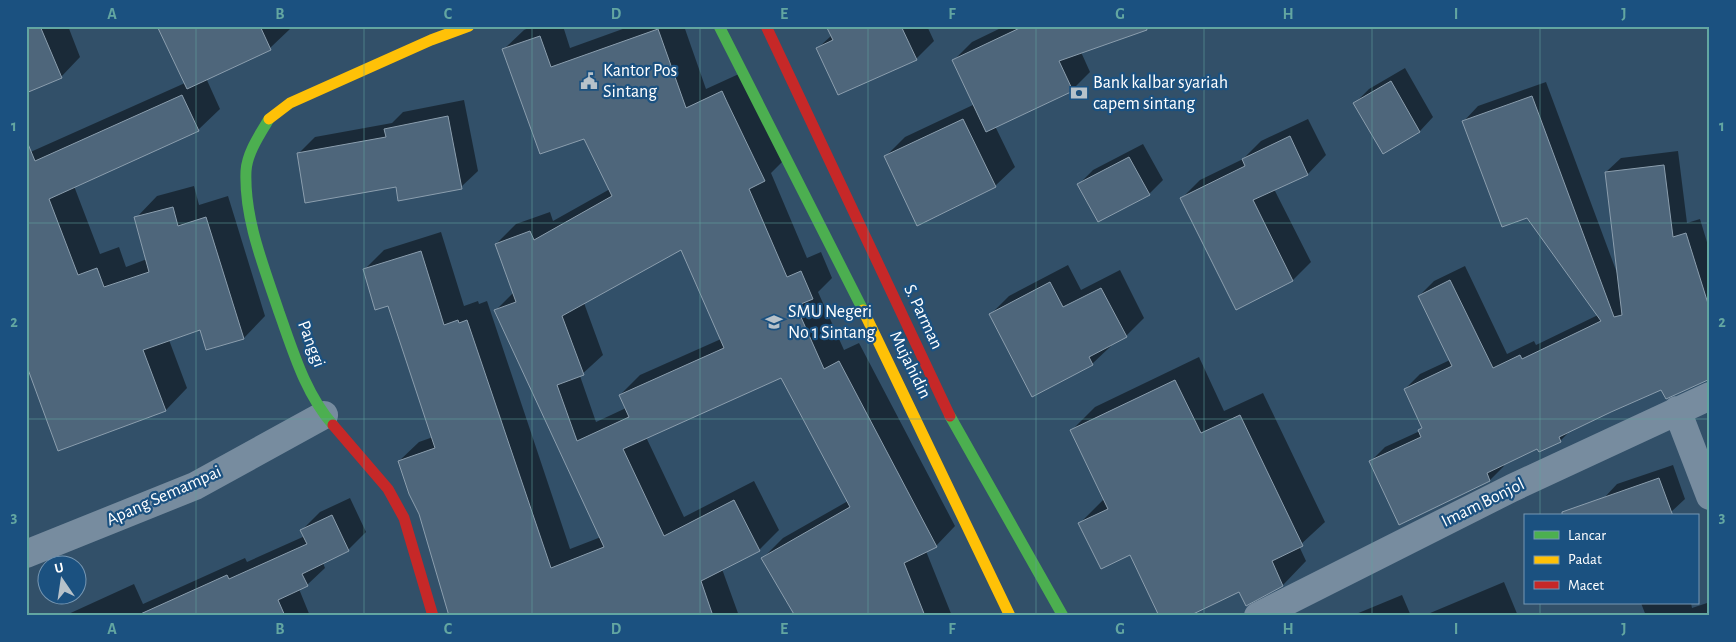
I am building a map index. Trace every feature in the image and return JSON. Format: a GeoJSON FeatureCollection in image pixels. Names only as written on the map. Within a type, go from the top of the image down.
{"type":"FeatureCollection","features":[{"type":"Feature","properties":{"kind":"main road","name":"Panggi"},"geometry":{"type":"LineString","coordinates":[[433,616],[404,518],[388,489],[324,415],[300,370],[261,259],[248,200],[246,169],[255,142],[269,119],[290,103],[428,33],[469,26]]}},
{"type":"Feature","properties":{"kind":"main road","name":"Mujahidin"},"geometry":{"type":"LineString","coordinates":[[720,26],[900,383],[1010,616]]}},
{"type":"Feature","properties":{"kind":"main road","name":"S. Parman"},"geometry":{"type":"LineString","coordinates":[[766,26],[947,410],[1063,616]]}},
{"type":"Feature","properties":{"kind":"street","name":"Imam Bonjol"},"geometry":{"type":"LineString","coordinates":[[1258,616],[1512,488],[1710,396]]}},
{"type":"Feature","properties":{"kind":"street"},"geometry":{"type":"LineString","coordinates":[[1677,410],[1710,496]]}},
{"type":"Feature","properties":{"kind":"street","name":"Apang Semampai"},"geometry":{"type":"LineString","coordinates":[[26,554],[196,486],[324,415]]}},
{"type":"Feature","properties":{"kind":"building"},"geometry":{"type":"Polygon","coordinates":[[[26,26],[40,26],[62,78],[26,93],[26,26]]]}},
{"type":"Feature","properties":{"kind":"building"},"geometry":{"type":"Polygon","coordinates":[[[157,26],[260,26],[271,50],[187,89],[157,26]]]}},
{"type":"Feature","properties":{"kind":"building"},"geometry":{"type":"Polygon","coordinates":[[[826,26],[901,26],[917,60],[838,95],[816,48],[833,40],[826,26]]]}},
{"type":"Feature","properties":{"kind":"building"},"geometry":{"type":"Polygon","coordinates":[[[1024,26],[1146,26],[1147,30],[1059,61],[1073,91],[986,132],[952,60],[1024,26]]]}},
{"type":"Feature","properties":{"kind":"building"},"geometry":{"type":"Polygon","coordinates":[[[658,29],[686,108],[722,91],[765,181],[749,189],[787,277],[801,271],[813,299],[796,306],[824,369],[839,361],[937,547],[904,563],[925,616],[795,616],[761,558],[850,507],[781,378],[623,449],[664,536],[734,500],[760,551],[701,581],[713,616],[449,616],[419,514],[409,494],[398,461],[435,448],[388,306],[375,310],[363,269],[421,251],[444,325],[458,320],[459,323],[467,320],[551,568],[604,547],[494,310],[516,302],[495,244],[530,231],[534,240],[612,196],[584,139],[540,154],[502,49],[540,36],[551,67],[658,29]],[[681,250],[562,316],[584,375],[557,385],[577,441],[629,417],[619,395],[724,348],[681,250]]]}},
{"type":"Feature","properties":{"kind":"building"},"geometry":{"type":"Polygon","coordinates":[[[1391,81],[1420,132],[1383,154],[1353,103],[1391,81]]]}},
{"type":"Feature","properties":{"kind":"building"},"geometry":{"type":"Polygon","coordinates":[[[182,95],[199,131],[49,199],[78,275],[97,268],[104,287],[149,272],[134,217],[173,207],[178,226],[206,217],[244,339],[206,350],[200,330],[143,350],[166,411],[58,451],[26,364],[26,145],[28,144],[35,161],[182,95]]]}},
{"type":"Feature","properties":{"kind":"building"},"geometry":{"type":"Polygon","coordinates":[[[1532,96],[1614,317],[1622,315],[1605,172],[1664,165],[1673,237],[1686,233],[1710,310],[1710,379],[1666,399],[1661,390],[1611,412],[1559,437],[1561,442],[1539,452],[1537,449],[1487,473],[1490,481],[1399,525],[1369,461],[1421,437],[1418,430],[1422,428],[1404,389],[1452,366],[1418,296],[1450,280],[1493,368],[1520,355],[1522,359],[1601,321],[1527,218],[1502,227],[1462,121],[1532,96]]]}},
{"type":"Feature","properties":{"kind":"building"},"geometry":{"type":"Polygon","coordinates":[[[448,116],[462,189],[398,201],[396,187],[305,203],[297,153],[386,137],[384,129],[448,116]]]}},
{"type":"Feature","properties":{"kind":"building"},"geometry":{"type":"Polygon","coordinates":[[[963,119],[996,187],[917,226],[884,156],[963,119]]]}},
{"type":"Feature","properties":{"kind":"building"},"geometry":{"type":"Polygon","coordinates":[[[1290,136],[1308,175],[1253,200],[1293,281],[1236,310],[1180,198],[1245,166],[1242,159],[1290,136]]]}},
{"type":"Feature","properties":{"kind":"building"},"geometry":{"type":"Polygon","coordinates":[[[1129,157],[1150,195],[1098,222],[1077,184],[1129,157]]]}},
{"type":"Feature","properties":{"kind":"building"},"geometry":{"type":"Polygon","coordinates":[[[1050,282],[1063,307],[1101,288],[1127,337],[1089,357],[1093,365],[1032,397],[989,314],[1050,282]]]}},
{"type":"Feature","properties":{"kind":"building"},"geometry":{"type":"Polygon","coordinates":[[[1175,380],[1201,433],[1240,415],[1303,546],[1272,561],[1283,586],[1246,606],[1239,592],[1189,616],[1159,616],[1130,555],[1101,569],[1078,523],[1108,509],[1070,430],[1175,380]]]}},
{"type":"Feature","properties":{"kind":"building"},"geometry":{"type":"Polygon","coordinates":[[[1659,478],[1672,514],[1562,514],[1562,512],[1659,478]]]}},
{"type":"Feature","properties":{"kind":"building"},"geometry":{"type":"Polygon","coordinates":[[[332,515],[349,551],[302,574],[308,586],[278,600],[285,616],[136,616],[227,575],[229,579],[307,544],[300,530],[332,515]]]}},
{"type":"Feature","properties":{"kind":"traffic: fast"},"geometry":{"type":"LineString","coordinates":[[719,26],[863,310]]}},
{"type":"Feature","properties":{"kind":"traffic: fast"},"geometry":{"type":"LineString","coordinates":[[269,119],[254,144],[247,164],[246,189],[248,207],[256,243],[289,342],[307,385],[323,413],[333,425]]}},
{"type":"Feature","properties":{"kind":"traffic: fast"},"geometry":{"type":"LineString","coordinates":[[950,416],[1063,616]]}},
{"type":"Feature","properties":{"kind":"traffic: slow"},"geometry":{"type":"LineString","coordinates":[[269,119],[290,103],[431,40],[469,26]]}},
{"type":"Feature","properties":{"kind":"traffic: slow"},"geometry":{"type":"LineString","coordinates":[[863,310],[1010,616]]}},
{"type":"Feature","properties":{"kind":"traffic: jam"},"geometry":{"type":"LineString","coordinates":[[766,26],[950,416]]}},
{"type":"Feature","properties":{"kind":"traffic: jam"},"geometry":{"type":"LineString","coordinates":[[333,425],[388,489],[404,518],[433,616]]}},
{"type":"Feature","properties":{"kind":"place","name":"Kantor Pos Sintang"},"geometry":{"type":"Point","coordinates":[589,81]}},
{"type":"Feature","properties":{"kind":"place","name":"Bank kalbar syariah capem sintang"},"geometry":{"type":"Point","coordinates":[1079,93]}},
{"type":"Feature","properties":{"kind":"place","name":"SMU Negeri No 1 Sintang"},"geometry":{"type":"Point","coordinates":[774,322]}}]}
